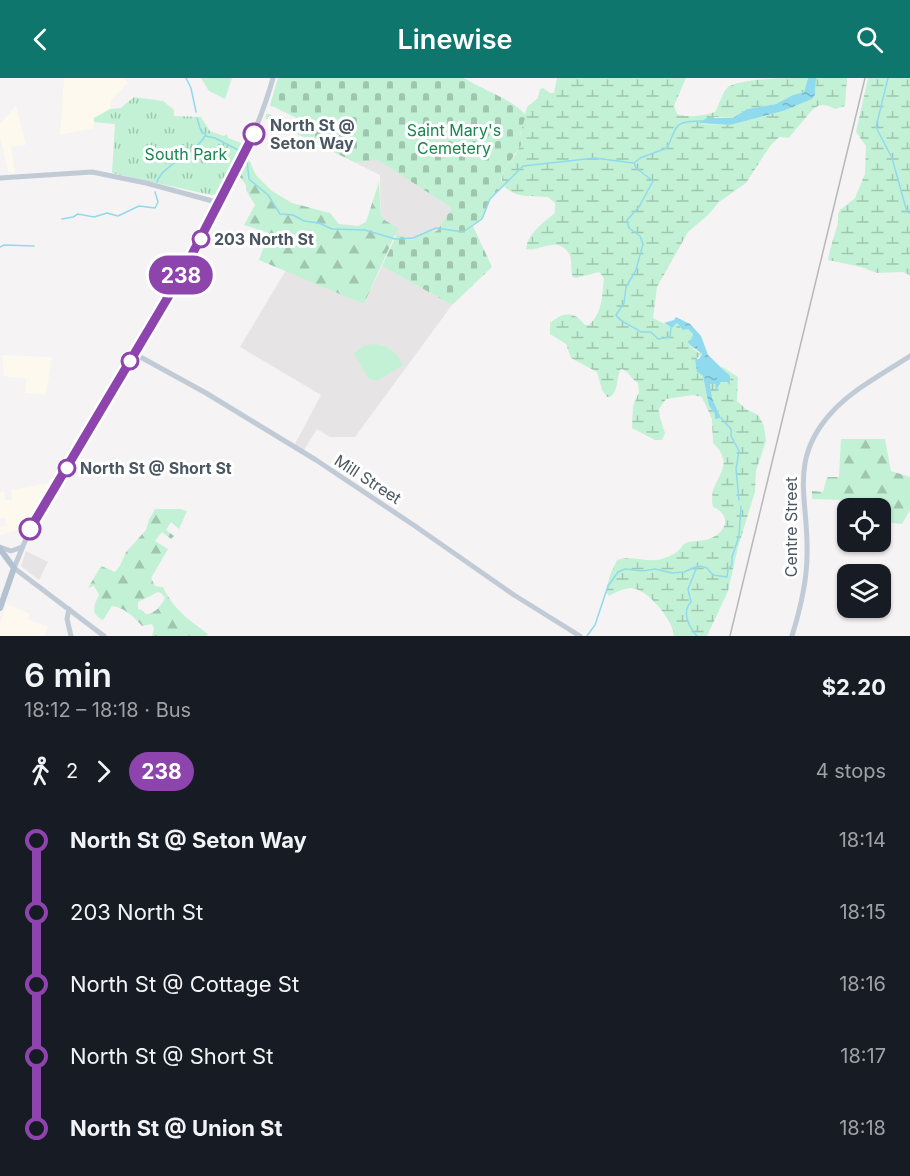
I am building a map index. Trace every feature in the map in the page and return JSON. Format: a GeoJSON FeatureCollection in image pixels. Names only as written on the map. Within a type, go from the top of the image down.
{"type":"FeatureCollection","features":[{"type":"Feature","properties":{"kind":"main road"},"geometry":{"type":"LineString","coordinates":[[0,608],[30,529],[183,272],[220,202],[251,141],[273,78]]}},
{"type":"Feature","properties":{"kind":"main road"},"geometry":{"type":"LineString","coordinates":[[0,178],[92,172],[220,202]]}},
{"type":"Feature","properties":{"kind":"main road","name":"Mill Street"},"geometry":{"type":"LineString","coordinates":[[135,354],[197,388],[316,460],[514,595],[580,636]]}},
{"type":"Feature","properties":{"kind":"main road","name":"Centre Street"},"geometry":{"type":"LineString","coordinates":[[792,636],[806,575],[807,544],[802,480],[812,444],[825,420],[842,402],[910,356]]}},
{"type":"Feature","properties":{"kind":"main road"},"geometry":{"type":"LineString","coordinates":[[0,548],[11,551],[22,548]]}},
{"type":"Feature","properties":{"kind":"main road"},"geometry":{"type":"LineString","coordinates":[[0,548],[14,568],[104,636]]}},
{"type":"Feature","properties":{"kind":"main road"},"geometry":{"type":"LineString","coordinates":[[69,609],[67,619],[71,636]]}},
{"type":"Feature","properties":{"kind":"shaded area"},"geometry":{"type":"Polygon","coordinates":[[[64,78],[124,78],[128,83],[111,101],[110,109],[94,118],[94,128],[60,135],[64,78]]]}},
{"type":"Feature","properties":{"kind":"shaded area"},"geometry":{"type":"Polygon","coordinates":[[[16,105],[26,145],[11,147],[15,173],[9,174],[0,137],[0,124],[16,105]]]}},
{"type":"Feature","properties":{"kind":"shaded area"},"geometry":{"type":"Polygon","coordinates":[[[377,159],[453,208],[437,231],[422,233],[416,239],[411,240],[394,235],[381,227],[380,175],[354,162],[377,159]]]}},
{"type":"Feature","properties":{"kind":"shaded area"},"geometry":{"type":"Polygon","coordinates":[[[382,266],[452,305],[355,437],[330,437],[317,429],[304,450],[295,444],[321,395],[240,347],[286,270],[364,304],[382,266]]]}},
{"type":"Feature","properties":{"kind":"shaded area"},"geometry":{"type":"Polygon","coordinates":[[[2,355],[52,357],[46,395],[25,393],[26,379],[4,376],[2,355]]]}},
{"type":"Feature","properties":{"kind":"shaded area"},"geometry":{"type":"Polygon","coordinates":[[[50,484],[50,489],[24,532],[18,530],[0,535],[0,527],[6,526],[5,518],[0,519],[0,492],[4,491],[5,500],[12,500],[11,490],[50,484]]]}},
{"type":"Feature","properties":{"kind":"shaded area"},"geometry":{"type":"Polygon","coordinates":[[[26,551],[48,562],[39,580],[21,566],[26,551]]]}},
{"type":"Feature","properties":{"kind":"shaded area"},"geometry":{"type":"Polygon","coordinates":[[[7,604],[30,614],[28,619],[48,627],[45,636],[0,636],[0,623],[7,604]]]}},
{"type":"Feature","properties":{"kind":"green space"},"geometry":{"type":"Polygon","coordinates":[[[201,78],[232,78],[225,99],[209,91],[201,78]]]}},
{"type":"Feature","properties":{"kind":"green space","name":"Saint Mary's Cemetery"},"geometry":{"type":"Polygon","coordinates":[[[278,78],[464,78],[504,99],[526,115],[520,134],[521,145],[505,169],[501,179],[503,186],[490,199],[482,219],[473,226],[492,267],[452,305],[382,266],[397,234],[413,240],[422,233],[437,231],[452,208],[378,160],[354,162],[265,118],[267,113],[295,127],[299,119],[270,105],[278,78]]]}},
{"type":"Feature","properties":{"kind":"green space"},"geometry":{"type":"Polygon","coordinates":[[[557,78],[686,78],[674,106],[677,114],[691,116],[715,112],[728,87],[735,84],[766,79],[808,78],[804,92],[776,104],[747,109],[733,118],[715,117],[701,124],[730,125],[783,111],[812,99],[815,95],[816,78],[847,78],[845,106],[835,109],[824,105],[816,107],[789,138],[779,137],[770,146],[746,183],[719,202],[688,232],[657,287],[653,318],[672,328],[677,323],[681,328],[688,329],[693,334],[688,343],[702,354],[696,359],[697,372],[703,376],[709,406],[715,414],[715,419],[721,418],[712,398],[710,384],[714,383],[716,386],[724,381],[730,384],[729,376],[721,366],[738,377],[737,401],[758,415],[764,426],[766,441],[756,471],[755,492],[738,547],[728,591],[707,636],[674,636],[673,629],[659,607],[638,590],[626,589],[609,596],[606,592],[617,560],[627,558],[658,560],[675,553],[686,543],[709,539],[720,533],[725,519],[719,510],[713,507],[712,497],[723,467],[723,460],[713,443],[712,419],[702,397],[693,395],[666,399],[659,409],[665,433],[662,440],[655,440],[632,428],[633,406],[639,392],[638,383],[621,369],[615,391],[607,397],[602,390],[597,372],[571,358],[566,344],[550,334],[550,323],[564,315],[572,315],[585,325],[589,325],[594,320],[602,297],[604,278],[599,272],[573,277],[570,255],[558,245],[526,249],[533,233],[555,213],[555,203],[548,197],[512,192],[502,184],[504,171],[519,148],[527,107],[538,98],[540,89],[554,93],[557,78]]]}},
{"type":"Feature","properties":{"kind":"green space"},"geometry":{"type":"Polygon","coordinates":[[[868,78],[910,78],[910,275],[903,272],[877,273],[828,260],[838,223],[838,214],[855,198],[865,174],[866,146],[856,132],[868,78]]]}},
{"type":"Feature","properties":{"kind":"green space","name":"South Park"},"geometry":{"type":"Polygon","coordinates":[[[134,97],[163,101],[174,110],[174,116],[201,117],[210,131],[224,136],[227,134],[228,138],[241,143],[245,142],[219,193],[211,195],[112,173],[115,124],[94,122],[94,118],[110,109],[121,108],[134,97]]]}},
{"type":"Feature","properties":{"kind":"green space"},"geometry":{"type":"Polygon","coordinates":[[[248,158],[256,175],[272,191],[292,203],[330,213],[339,224],[358,226],[366,222],[379,182],[381,218],[398,228],[364,304],[259,260],[269,233],[244,225],[255,205],[240,177],[248,158]]]}},
{"type":"Feature","properties":{"kind":"green space"},"geometry":{"type":"Polygon","coordinates":[[[374,344],[392,350],[403,365],[377,381],[368,378],[354,353],[364,346],[374,344]]]}},
{"type":"Feature","properties":{"kind":"green space"},"geometry":{"type":"Polygon","coordinates":[[[841,439],[885,439],[891,471],[910,477],[910,510],[902,524],[891,523],[891,498],[812,499],[812,491],[823,492],[827,477],[839,477],[841,439]]]}},
{"type":"Feature","properties":{"kind":"green space"},"geometry":{"type":"Polygon","coordinates":[[[155,509],[187,511],[179,529],[171,522],[166,530],[174,536],[171,539],[162,532],[155,541],[168,549],[151,578],[155,586],[163,587],[182,613],[208,634],[206,636],[152,636],[154,629],[152,624],[142,626],[125,611],[112,606],[103,620],[96,615],[95,606],[99,595],[94,586],[88,588],[101,566],[115,572],[126,552],[146,530],[155,509]],[[158,592],[138,602],[138,609],[146,614],[155,611],[165,598],[158,592]]]}},
{"type":"Feature","properties":{"kind":"water"},"geometry":{"type":"Polygon","coordinates":[[[808,78],[816,78],[815,95],[812,99],[783,111],[730,125],[699,123],[707,118],[733,118],[747,109],[776,104],[804,92],[808,78]]]}},
{"type":"Feature","properties":{"kind":"water"},"geometry":{"type":"Polygon","coordinates":[[[676,317],[690,324],[701,336],[708,355],[730,376],[730,385],[727,382],[721,382],[716,390],[715,384],[710,384],[712,398],[721,418],[715,419],[715,414],[709,406],[703,376],[697,372],[695,359],[699,359],[702,354],[688,343],[693,334],[688,329],[683,330],[677,323],[672,328],[664,323],[676,317]]]}},
{"type":"Feature","properties":{"kind":"waterway"},"geometry":{"type":"LineString","coordinates":[[186,78],[191,88],[196,112]]}},
{"type":"Feature","properties":{"kind":"waterway"},"geometry":{"type":"LineString","coordinates":[[888,78],[876,127],[892,158],[907,212],[910,213]]}},
{"type":"Feature","properties":{"kind":"waterway"},"geometry":{"type":"LineString","coordinates":[[197,118],[201,131],[206,135]]}},
{"type":"Feature","properties":{"kind":"waterway"},"geometry":{"type":"LineString","coordinates":[[671,328],[670,337],[658,339],[651,332],[641,332],[616,315],[624,303],[626,287],[636,270],[643,244],[640,236],[629,228],[627,220],[639,207],[653,181],[636,168],[634,163],[640,158],[667,148],[677,126],[685,122],[702,121]]}},
{"type":"Feature","properties":{"kind":"waterway"},"geometry":{"type":"LineString","coordinates":[[157,182],[165,170],[194,149],[205,136],[215,138],[240,151]]}},
{"type":"Feature","properties":{"kind":"waterway"},"geometry":{"type":"LineString","coordinates":[[247,160],[249,179],[268,195],[280,214],[293,215],[304,221],[319,223],[332,229],[365,230],[395,239],[413,238],[436,228],[463,232],[482,219],[490,199],[523,166],[595,158],[633,163]]}},
{"type":"Feature","properties":{"kind":"waterway"},"geometry":{"type":"LineString","coordinates":[[62,219],[78,214],[94,217],[107,213],[118,216],[139,206],[155,208],[158,202],[155,192]]}},
{"type":"Feature","properties":{"kind":"waterway"},"geometry":{"type":"LineString","coordinates":[[0,247],[4,245],[34,246]]}},
{"type":"Feature","properties":{"kind":"waterway"},"geometry":{"type":"LineString","coordinates":[[721,418],[731,429],[731,436],[739,451],[736,469],[739,500]]}},
{"type":"Feature","properties":{"kind":"waterway"},"geometry":{"type":"LineString","coordinates":[[697,636],[686,615],[691,602],[688,589],[696,569],[700,566],[707,568],[713,575],[727,577],[739,536],[741,506]]}},
{"type":"Feature","properties":{"kind":"waterway"},"geometry":{"type":"LineString","coordinates":[[587,636],[595,625],[608,586],[618,572],[625,569],[643,571],[655,569],[672,573],[684,572],[698,566]]}},
{"type":"Feature","properties":{"kind":"railway"},"geometry":{"type":"LineString","coordinates":[[730,636],[865,78]]}},
{"type":"Feature","properties":{"kind":"bus line","name":"238"},"geometry":{"type":"LineString","coordinates":[[30,529],[183,272],[254,134]]}},
{"type":"Feature","properties":{"kind":"place","name":"North St @ Seton Way"},"geometry":{"type":"Point","coordinates":[254,134]}},
{"type":"Feature","properties":{"kind":"place","name":"203 North St"},"geometry":{"type":"Point","coordinates":[201,239]}},
{"type":"Feature","properties":{"kind":"place","name":"North St @ Short St"},"geometry":{"type":"Point","coordinates":[67,468]}}]}
